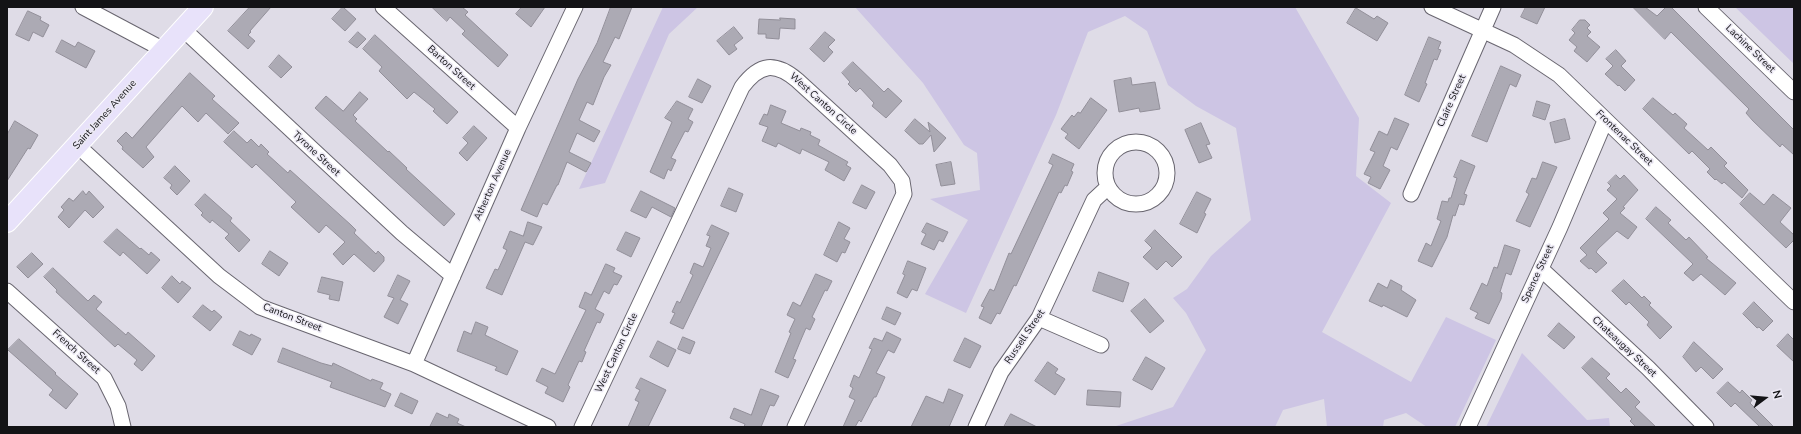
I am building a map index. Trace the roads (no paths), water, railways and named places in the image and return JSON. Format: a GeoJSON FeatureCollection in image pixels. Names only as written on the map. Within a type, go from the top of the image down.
{"type":"FeatureCollection","features":[{"type":"Feature","properties":{"kind":"main road","name":"Saint James Avenue"},"geometry":{"type":"LineString","coordinates":[[7,222],[203,7]]}},
{"type":"Feature","properties":{"kind":"street"},"geometry":{"type":"LineString","coordinates":[[84,7],[164,50]]}},
{"type":"Feature","properties":{"kind":"street","name":"Barton Street"},"geometry":{"type":"LineString","coordinates":[[383,7],[518,128]]}},
{"type":"Feature","properties":{"kind":"street","name":"Atherton Avenue"},"geometry":{"type":"LineString","coordinates":[[414,364],[518,128],[575,7]]}},
{"type":"Feature","properties":{"kind":"street","name":"Frontenac Street"},"geometry":{"type":"LineString","coordinates":[[1432,7],[1514,45],[1559,75],[1794,302]]}},
{"type":"Feature","properties":{"kind":"street","name":"Claire Street"},"geometry":{"type":"LineString","coordinates":[[1411,194],[1493,7]]}},
{"type":"Feature","properties":{"kind":"street","name":"Lachine Street"},"geometry":{"type":"LineString","coordinates":[[1706,7],[1794,92]]}},
{"type":"Feature","properties":{"kind":"street","name":"Tyrone Street"},"geometry":{"type":"LineString","coordinates":[[183,29],[391,222],[453,276]]}},
{"type":"Feature","properties":{"kind":"street","name":"West Canton Circle"},"geometry":{"type":"LineString","coordinates":[[582,427],[742,87],[756,73],[773,67],[786,71],[797,80],[890,165],[902,181],[904,194],[795,427]]}},
{"type":"Feature","properties":{"kind":"street","name":"Spence Street"},"geometry":{"type":"LineString","coordinates":[[1468,427],[1541,269],[1605,121]]}},
{"type":"Feature","properties":{"kind":"street"},"geometry":{"type":"LineString","coordinates":[[1136,141],[1145,142],[1154,147],[1166,162],[1168,173],[1166,184],[1161,193],[1152,200],[1142,204],[1131,204],[1120,200],[1108,187],[1105,174],[1106,164],[1110,155],[1117,148],[1126,143],[1136,141]]}},
{"type":"Feature","properties":{"kind":"street","name":"Canton Street"},"geometry":{"type":"LineString","coordinates":[[77,146],[219,276],[260,307],[414,364],[548,427]]}},
{"type":"Feature","properties":{"kind":"street","name":"Russell Street"},"geometry":{"type":"LineString","coordinates":[[976,427],[1001,372],[1040,318],[1094,200],[1108,187]]}},
{"type":"Feature","properties":{"kind":"street","name":"Chateaugay Street"},"geometry":{"type":"LineString","coordinates":[[1541,269],[1648,368],[1706,427]]}},
{"type":"Feature","properties":{"kind":"street","name":"French Street"},"geometry":{"type":"LineString","coordinates":[[7,291],[104,378],[118,406],[124,427]]}},
{"type":"Feature","properties":{"kind":"street"},"geometry":{"type":"LineString","coordinates":[[1040,318],[1101,345]]}}]}
